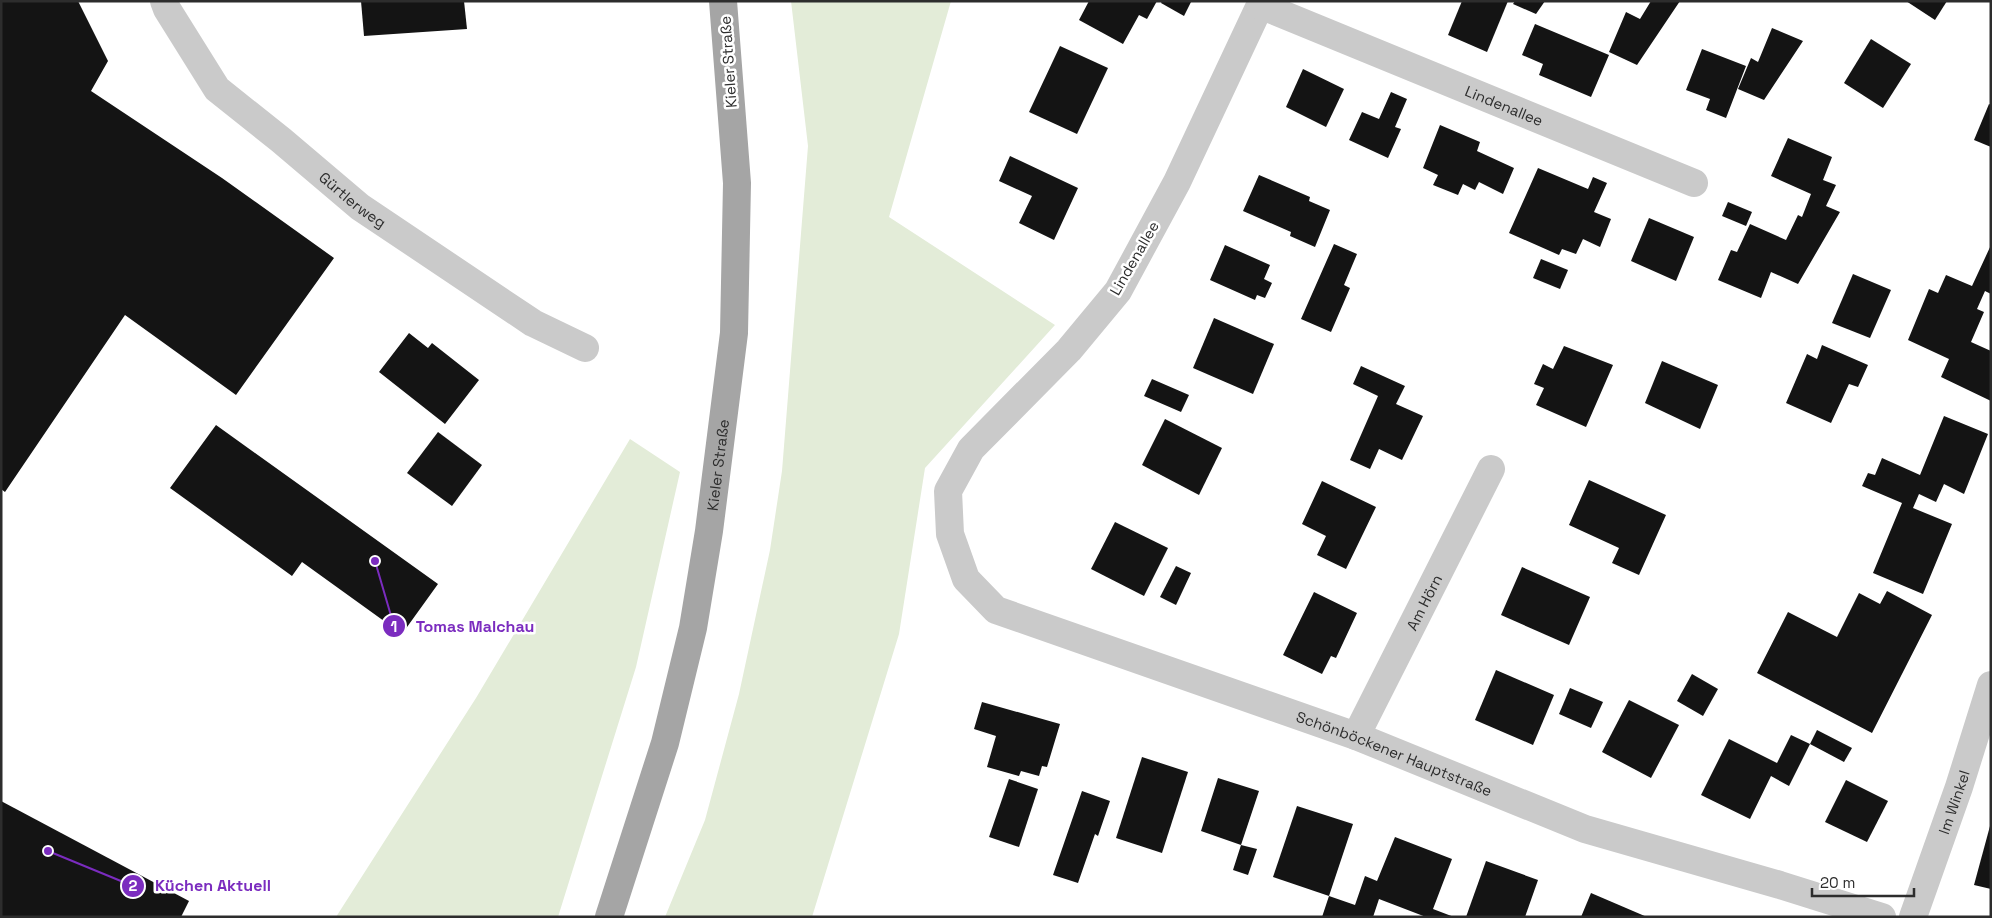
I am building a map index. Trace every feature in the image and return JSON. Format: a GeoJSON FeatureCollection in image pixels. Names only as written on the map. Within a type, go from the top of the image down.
{"type":"FeatureCollection","features":[{"type":"Feature","properties":{"kind":"main road","name":"Kieler Straße"},"geometry":{"type":"LineString","coordinates":[[609,917],[665,743],[693,628],[709,531],[734,333],[736,183],[723,1]]}},
{"type":"Feature","properties":{"kind":"street","name":"Gürtlerweg"},"geometry":{"type":"LineString","coordinates":[[164,1],[216,89],[281,140],[360,207],[533,323],[585,348]]}},
{"type":"Feature","properties":{"kind":"street"},"geometry":{"type":"LineString","coordinates":[[717,1],[726,29]]}},
{"type":"Feature","properties":{"kind":"street","name":"Lindenallee"},"geometry":{"type":"LineString","coordinates":[[950,534],[948,491],[971,449],[1070,350],[1118,291],[1177,182],[1261,3],[1694,183]]}},
{"type":"Feature","properties":{"kind":"street","name":"Am Hörn"},"geometry":{"type":"LineString","coordinates":[[1356,736],[1491,469]]}},
{"type":"Feature","properties":{"kind":"street","name":"Schönböckener Hauptstraße"},"geometry":{"type":"LineString","coordinates":[[950,534],[966,579],[996,610],[1356,736],[1585,829],[1780,885],[1882,917]]}},
{"type":"Feature","properties":{"kind":"street","name":"Im Winkel"},"geometry":{"type":"LineString","coordinates":[[1913,917],[1959,787],[1991,685]]}},
{"type":"Feature","properties":{"kind":"green space"},"geometry":{"type":"Polygon","coordinates":[[[791,1],[951,1],[889,217],[1055,325],[925,468],[899,634],[812,917],[665,917],[705,820],[739,694],[770,550],[782,471],[808,146],[791,1]]]}},
{"type":"Feature","properties":{"kind":"green space"},"geometry":{"type":"Polygon","coordinates":[[[630,439],[680,472],[636,667],[558,917],[336,917],[476,698],[630,439]]]}},
{"type":"Feature","properties":{"kind":"building"},"geometry":{"type":"Polygon","coordinates":[[[1,1],[78,1],[108,61],[91,91],[222,178],[334,258],[236,395],[125,315],[5,492],[1,489],[1,1]]]}},
{"type":"Feature","properties":{"kind":"building"},"geometry":{"type":"Polygon","coordinates":[[[361,1],[464,1],[467,29],[364,36],[361,1]]]}},
{"type":"Feature","properties":{"kind":"building"},"geometry":{"type":"Polygon","coordinates":[[[1089,1],[1157,1],[1147,19],[1139,15],[1123,44],[1079,20],[1089,1]]]}},
{"type":"Feature","properties":{"kind":"building"},"geometry":{"type":"Polygon","coordinates":[[[1162,1],[1191,2],[1184,16],[1161,3],[1162,1]]]}},
{"type":"Feature","properties":{"kind":"building"},"geometry":{"type":"Polygon","coordinates":[[[1462,1],[1508,1],[1487,52],[1448,35],[1462,1]]]}},
{"type":"Feature","properties":{"kind":"building"},"geometry":{"type":"Polygon","coordinates":[[[1515,1],[1545,1],[1536,14],[1513,4],[1515,1]]]}},
{"type":"Feature","properties":{"kind":"building"},"geometry":{"type":"Polygon","coordinates":[[[1651,1],[1680,1],[1637,65],[1609,52],[1626,12],[1640,19],[1651,1]]]}},
{"type":"Feature","properties":{"kind":"building"},"geometry":{"type":"Polygon","coordinates":[[[1906,1],[1947,1],[1935,20],[1906,1]]]}},
{"type":"Feature","properties":{"kind":"building"},"geometry":{"type":"Polygon","coordinates":[[[1535,24],[1609,55],[1591,97],[1539,75],[1543,64],[1522,55],[1535,24]]]}},
{"type":"Feature","properties":{"kind":"building"},"geometry":{"type":"Polygon","coordinates":[[[1772,28],[1803,41],[1764,100],[1738,89],[1751,58],[1758,62],[1772,28]]]}},
{"type":"Feature","properties":{"kind":"building"},"geometry":{"type":"Polygon","coordinates":[[[1871,39],[1911,64],[1883,108],[1844,83],[1871,39]]]}},
{"type":"Feature","properties":{"kind":"building"},"geometry":{"type":"Polygon","coordinates":[[[1060,46],[1108,68],[1077,134],[1029,112],[1060,46]]]}},
{"type":"Feature","properties":{"kind":"building"},"geometry":{"type":"Polygon","coordinates":[[[1702,49],[1746,66],[1726,118],[1706,110],[1710,99],[1686,90],[1702,49]]]}},
{"type":"Feature","properties":{"kind":"building"},"geometry":{"type":"Polygon","coordinates":[[[1303,69],[1344,89],[1326,127],[1286,107],[1303,69]]]}},
{"type":"Feature","properties":{"kind":"building"},"geometry":{"type":"Polygon","coordinates":[[[1391,92],[1407,99],[1395,127],[1401,129],[1388,158],[1349,140],[1362,112],[1379,119],[1391,92]]]}},
{"type":"Feature","properties":{"kind":"building"},"geometry":{"type":"Polygon","coordinates":[[[1989,104],[1991,105],[1991,147],[1974,140],[1989,104]]]}},
{"type":"Feature","properties":{"kind":"building"},"geometry":{"type":"Polygon","coordinates":[[[1440,125],[1480,142],[1477,151],[1514,168],[1503,194],[1479,182],[1475,190],[1463,184],[1458,195],[1433,185],[1438,175],[1423,168],[1440,125]]]}},
{"type":"Feature","properties":{"kind":"building"},"geometry":{"type":"Polygon","coordinates":[[[1788,138],[1832,157],[1823,180],[1836,185],[1826,206],[1840,212],[1798,284],[1771,272],[1761,298],[1718,280],[1731,250],[1737,252],[1750,224],[1786,240],[1798,215],[1802,217],[1811,194],[1771,176],[1788,138]]]}},
{"type":"Feature","properties":{"kind":"building"},"geometry":{"type":"Polygon","coordinates":[[[1010,156],[1078,188],[1054,240],[1019,223],[1032,196],[999,181],[1010,156]]]}},
{"type":"Feature","properties":{"kind":"building"},"geometry":{"type":"Polygon","coordinates":[[[1538,168],[1588,189],[1593,177],[1607,183],[1594,212],[1611,219],[1600,247],[1583,239],[1576,254],[1562,249],[1559,255],[1509,233],[1538,168]]]}},
{"type":"Feature","properties":{"kind":"building"},"geometry":{"type":"Polygon","coordinates":[[[1259,175],[1310,197],[1309,201],[1330,210],[1315,247],[1290,236],[1291,232],[1243,211],[1259,175]]]}},
{"type":"Feature","properties":{"kind":"building"},"geometry":{"type":"Polygon","coordinates":[[[1728,202],[1752,212],[1746,226],[1722,216],[1728,202]]]}},
{"type":"Feature","properties":{"kind":"building"},"geometry":{"type":"Polygon","coordinates":[[[1649,218],[1694,237],[1676,281],[1631,261],[1649,218]]]}},
{"type":"Feature","properties":{"kind":"building"},"geometry":{"type":"Polygon","coordinates":[[[1334,244],[1357,254],[1344,285],[1350,288],[1331,332],[1301,319],[1334,244]]]}},
{"type":"Feature","properties":{"kind":"building"},"geometry":{"type":"Polygon","coordinates":[[[1225,245],[1270,265],[1264,279],[1272,283],[1265,298],[1257,295],[1255,300],[1210,280],[1225,245]]]}},
{"type":"Feature","properties":{"kind":"building"},"geometry":{"type":"Polygon","coordinates":[[[1991,245],[1991,294],[1985,291],[1977,309],[1984,312],[1971,342],[1991,351],[1991,401],[1941,377],[1949,359],[1908,340],[1929,289],[1938,293],[1946,275],[1972,286],[1991,245]]]}},
{"type":"Feature","properties":{"kind":"building"},"geometry":{"type":"Polygon","coordinates":[[[1541,259],[1568,270],[1560,289],[1533,278],[1541,259]]]}},
{"type":"Feature","properties":{"kind":"building"},"geometry":{"type":"Polygon","coordinates":[[[1853,274],[1891,290],[1870,338],[1832,323],[1853,274]]]}},
{"type":"Feature","properties":{"kind":"building"},"geometry":{"type":"Polygon","coordinates":[[[1214,318],[1274,344],[1253,394],[1193,368],[1214,318]]]}},
{"type":"Feature","properties":{"kind":"building"},"geometry":{"type":"Polygon","coordinates":[[[409,333],[428,348],[432,343],[479,380],[445,424],[379,372],[409,333]]]}},
{"type":"Feature","properties":{"kind":"building"},"geometry":{"type":"Polygon","coordinates":[[[1822,345],[1868,365],[1858,387],[1849,384],[1831,423],[1786,403],[1807,354],[1817,359],[1822,345]]]}},
{"type":"Feature","properties":{"kind":"building"},"geometry":{"type":"Polygon","coordinates":[[[1564,346],[1613,365],[1586,427],[1536,405],[1544,388],[1534,384],[1543,364],[1553,369],[1564,346]]]}},
{"type":"Feature","properties":{"kind":"building"},"geometry":{"type":"Polygon","coordinates":[[[1662,361],[1718,385],[1700,429],[1645,403],[1662,361]]]}},
{"type":"Feature","properties":{"kind":"building"},"geometry":{"type":"Polygon","coordinates":[[[1361,366],[1405,386],[1396,404],[1423,416],[1402,460],[1379,449],[1370,469],[1350,460],[1378,396],[1353,384],[1361,366]]]}},
{"type":"Feature","properties":{"kind":"building"},"geometry":{"type":"Polygon","coordinates":[[[1152,379],[1189,395],[1181,412],[1144,396],[1152,379]]]}},
{"type":"Feature","properties":{"kind":"building"},"geometry":{"type":"Polygon","coordinates":[[[1944,416],[1988,434],[1964,494],[1944,484],[1936,502],[1919,494],[1913,508],[1952,524],[1923,594],[1873,573],[1902,503],[1862,486],[1868,473],[1875,475],[1882,458],[1920,475],[1944,416]]]}},
{"type":"Feature","properties":{"kind":"building"},"geometry":{"type":"Polygon","coordinates":[[[1165,419],[1222,448],[1199,495],[1142,465],[1165,419]]]}},
{"type":"Feature","properties":{"kind":"building"},"geometry":{"type":"Polygon","coordinates":[[[216,425],[438,584],[402,634],[302,562],[292,576],[170,488],[216,425]]]}},
{"type":"Feature","properties":{"kind":"building"},"geometry":{"type":"Polygon","coordinates":[[[438,432],[482,465],[452,506],[407,473],[438,432]]]}},
{"type":"Feature","properties":{"kind":"building"},"geometry":{"type":"Polygon","coordinates":[[[1589,480],[1666,515],[1639,575],[1612,563],[1619,548],[1569,525],[1589,480]]]}},
{"type":"Feature","properties":{"kind":"building"},"geometry":{"type":"Polygon","coordinates":[[[1322,481],[1376,507],[1346,569],[1317,555],[1326,536],[1302,524],[1322,481]]]}},
{"type":"Feature","properties":{"kind":"building"},"geometry":{"type":"Polygon","coordinates":[[[1115,522],[1168,548],[1144,596],[1091,569],[1115,522]]]}},
{"type":"Feature","properties":{"kind":"building"},"geometry":{"type":"Polygon","coordinates":[[[1176,566],[1191,573],[1176,605],[1160,597],[1176,566]]]}},
{"type":"Feature","properties":{"kind":"building"},"geometry":{"type":"Polygon","coordinates":[[[1522,567],[1590,597],[1569,645],[1501,615],[1522,567]]]}},
{"type":"Feature","properties":{"kind":"building"},"geometry":{"type":"Polygon","coordinates":[[[1887,591],[1932,615],[1872,733],[1757,673],[1788,612],[1837,637],[1859,593],[1880,604],[1887,591]]]}},
{"type":"Feature","properties":{"kind":"building"},"geometry":{"type":"Polygon","coordinates":[[[1314,592],[1357,613],[1336,658],[1331,656],[1322,674],[1283,655],[1314,592]]]}},
{"type":"Feature","properties":{"kind":"building"},"geometry":{"type":"Polygon","coordinates":[[[1496,670],[1554,695],[1533,745],[1475,720],[1496,670]]]}},
{"type":"Feature","properties":{"kind":"building"},"geometry":{"type":"Polygon","coordinates":[[[1692,674],[1718,689],[1703,716],[1677,701],[1692,674]]]}},
{"type":"Feature","properties":{"kind":"building"},"geometry":{"type":"Polygon","coordinates":[[[1570,688],[1603,702],[1591,728],[1559,714],[1570,688]]]}},
{"type":"Feature","properties":{"kind":"building"},"geometry":{"type":"Polygon","coordinates":[[[1629,700],[1679,725],[1651,778],[1602,752],[1629,700]]]}},
{"type":"Feature","properties":{"kind":"building"},"geometry":{"type":"Polygon","coordinates":[[[982,702],[1060,724],[1047,767],[1042,766],[1039,776],[1021,771],[1019,776],[987,767],[996,736],[974,729],[982,702]]]}},
{"type":"Feature","properties":{"kind":"building"},"geometry":{"type":"Polygon","coordinates":[[[1817,730],[1852,748],[1844,762],[1810,744],[1817,730]]]}},
{"type":"Feature","properties":{"kind":"building"},"geometry":{"type":"Polygon","coordinates":[[[1791,735],[1810,744],[1789,786],[1771,776],[1750,819],[1701,795],[1729,739],[1777,763],[1791,735]]]}},
{"type":"Feature","properties":{"kind":"building"},"geometry":{"type":"Polygon","coordinates":[[[1142,757],[1188,772],[1162,853],[1116,838],[1142,757]]]}},
{"type":"Feature","properties":{"kind":"building"},"geometry":{"type":"Polygon","coordinates":[[[1218,778],[1259,791],[1241,845],[1201,831],[1218,778]]]}},
{"type":"Feature","properties":{"kind":"building"},"geometry":{"type":"Polygon","coordinates":[[[1009,779],[1038,789],[1019,847],[989,837],[1009,779]]]}},
{"type":"Feature","properties":{"kind":"building"},"geometry":{"type":"Polygon","coordinates":[[[1846,780],[1888,801],[1867,842],[1825,822],[1846,780]]]}},
{"type":"Feature","properties":{"kind":"building"},"geometry":{"type":"Polygon","coordinates":[[[1082,791],[1110,801],[1098,836],[1095,834],[1078,883],[1053,875],[1082,791]]]}},
{"type":"Feature","properties":{"kind":"building"},"geometry":{"type":"Polygon","coordinates":[[[1,801],[189,901],[181,917],[1,917],[1,801]]]}},
{"type":"Feature","properties":{"kind":"building"},"geometry":{"type":"Polygon","coordinates":[[[1297,806],[1353,824],[1329,896],[1273,877],[1297,806]]]}},
{"type":"Feature","properties":{"kind":"building"},"geometry":{"type":"Polygon","coordinates":[[[1991,826],[1991,889],[1974,885],[1991,826]]]}},
{"type":"Feature","properties":{"kind":"building"},"geometry":{"type":"Polygon","coordinates":[[[1395,837],[1452,859],[1433,909],[1454,917],[1426,917],[1379,899],[1373,917],[1322,917],[1329,896],[1355,905],[1365,876],[1377,881],[1395,837]]]}},
{"type":"Feature","properties":{"kind":"building"},"geometry":{"type":"Polygon","coordinates":[[[1241,845],[1257,849],[1248,875],[1233,870],[1241,845]]]}},
{"type":"Feature","properties":{"kind":"building"},"geometry":{"type":"Polygon","coordinates":[[[1486,861],[1538,880],[1525,917],[1466,917],[1486,861]]]}},
{"type":"Feature","properties":{"kind":"building"},"geometry":{"type":"Polygon","coordinates":[[[1591,893],[1647,917],[1581,917],[1591,893]]]}},
{"type":"Feature","properties":{"kind":"place","name":"Tomas Malchau"},"geometry":{"type":"Point","coordinates":[375,561]}},
{"type":"Feature","properties":{"kind":"place","name":"Küchen Aktuell"},"geometry":{"type":"Point","coordinates":[48,851]}}]}
